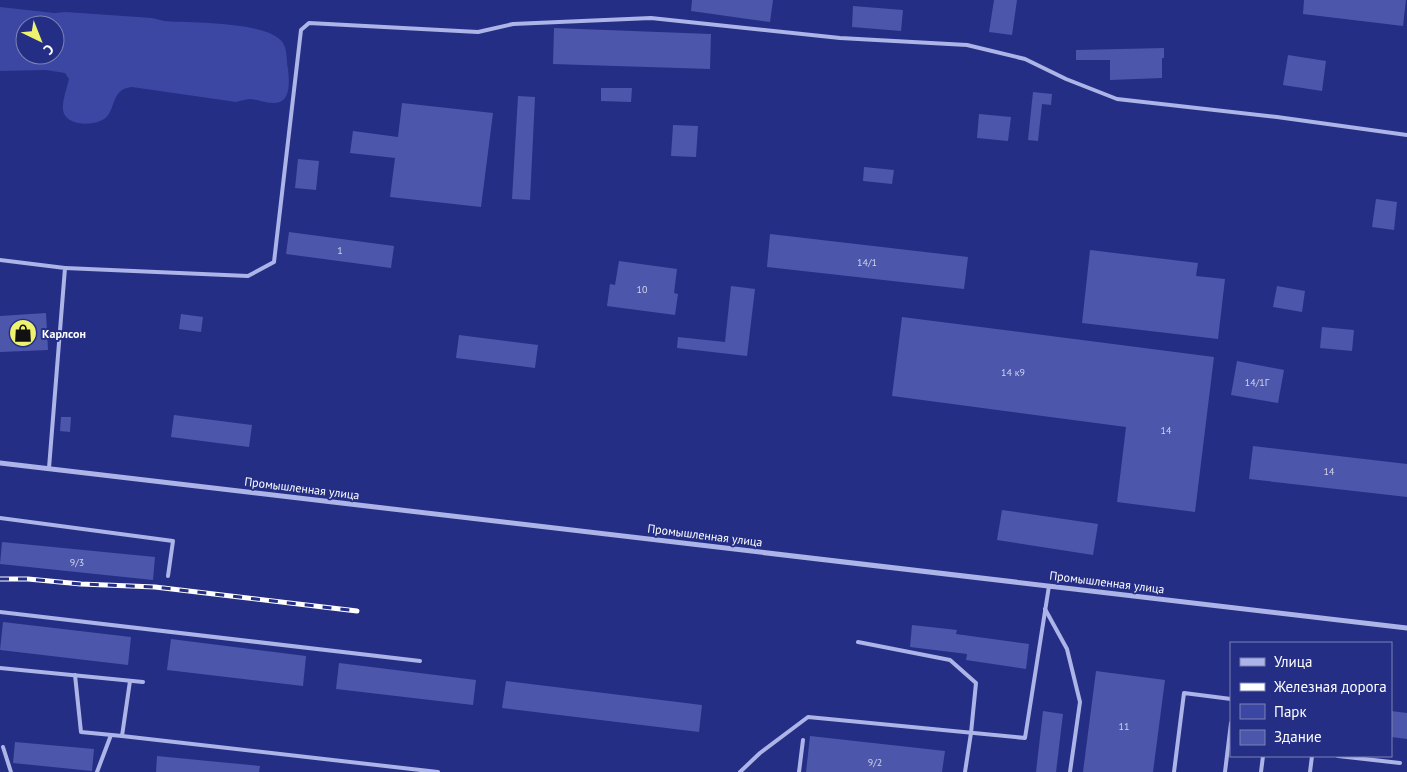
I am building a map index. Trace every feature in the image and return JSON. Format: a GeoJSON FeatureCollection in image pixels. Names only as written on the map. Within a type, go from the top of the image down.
{"type":"FeatureCollection","features":[{"type":"Feature","properties":{"kind":"street","name":"Промышленная улица"},"geometry":{"type":"LineString","coordinates":[[0,462],[1407,628]]}},
{"type":"Feature","properties":{"kind":"lane"},"geometry":{"type":"LineString","coordinates":[[0,260],[65,268],[248,276],[274,262],[301,30],[309,23],[478,32],[513,24],[651,18],[840,38],[967,45],[1025,59],[1066,79],[1118,99],[1277,117],[1407,136]]}},
{"type":"Feature","properties":{"kind":"lane"},"geometry":{"type":"LineString","coordinates":[[49,468],[65,268]]}},
{"type":"Feature","properties":{"kind":"lane"},"geometry":{"type":"LineString","coordinates":[[0,518],[173,541],[168,576]]}},
{"type":"Feature","properties":{"kind":"lane"},"geometry":{"type":"LineString","coordinates":[[740,772],[760,753],[808,716],[1025,738],[1049,586]]}},
{"type":"Feature","properties":{"kind":"lane"},"geometry":{"type":"LineString","coordinates":[[1045,609],[1067,649],[1080,702],[1070,772]]}},
{"type":"Feature","properties":{"kind":"lane"},"geometry":{"type":"LineString","coordinates":[[0,612],[420,661]]}},
{"type":"Feature","properties":{"kind":"lane"},"geometry":{"type":"LineString","coordinates":[[858,642],[950,660],[976,683],[965,772]]}},
{"type":"Feature","properties":{"kind":"lane"},"geometry":{"type":"LineString","coordinates":[[0,668],[143,682]]}},
{"type":"Feature","properties":{"kind":"lane"},"geometry":{"type":"LineString","coordinates":[[75,675],[81,732],[438,772]]}},
{"type":"Feature","properties":{"kind":"lane"},"geometry":{"type":"LineString","coordinates":[[122,736],[130,681]]}},
{"type":"Feature","properties":{"kind":"lane"},"geometry":{"type":"LineString","coordinates":[[1174,772],[1184,693],[1230,698]]}},
{"type":"Feature","properties":{"kind":"lane"},"geometry":{"type":"LineString","coordinates":[[1225,772],[1230,731]]}},
{"type":"Feature","properties":{"kind":"lane"},"geometry":{"type":"LineString","coordinates":[[97,772],[111,735]]}},
{"type":"Feature","properties":{"kind":"lane"},"geometry":{"type":"LineString","coordinates":[[799,772],[803,740]]}},
{"type":"Feature","properties":{"kind":"lane"},"geometry":{"type":"LineString","coordinates":[[3,747],[11,772]]}},
{"type":"Feature","properties":{"kind":"lane"},"geometry":{"type":"LineString","coordinates":[[1261,772],[1263,757]]}},
{"type":"Feature","properties":{"kind":"lane"},"geometry":{"type":"LineString","coordinates":[[1310,772],[1312,757]]}},
{"type":"Feature","properties":{"kind":"lane"},"geometry":{"type":"LineString","coordinates":[[1347,757],[1400,763]]}},
{"type":"Feature","properties":{"kind":"green space"},"geometry":{"type":"Polygon","coordinates":[[[0,7],[54,13],[66,12],[152,18],[164,21],[228,24],[262,31],[275,36],[285,46],[289,85],[284,99],[274,103],[251,99],[236,102],[132,87],[119,92],[106,118],[95,123],[84,124],[68,119],[63,110],[69,79],[65,73],[46,70],[0,71],[0,7]]]}},
{"type":"Feature","properties":{"kind":"building"},"geometry":{"type":"Polygon","coordinates":[[[692,0],[773,0],[770,22],[691,11],[692,0]]]}},
{"type":"Feature","properties":{"kind":"building"},"geometry":{"type":"Polygon","coordinates":[[[994,0],[1017,0],[1012,35],[989,32],[994,0]]]}},
{"type":"Feature","properties":{"kind":"building"},"geometry":{"type":"Polygon","coordinates":[[[1304,0],[1406,0],[1403,26],[1303,14],[1304,0]]]}},
{"type":"Feature","properties":{"kind":"building"},"geometry":{"type":"Polygon","coordinates":[[[853,6],[903,10],[901,31],[852,27],[853,6]]]}},
{"type":"Feature","properties":{"kind":"building"},"geometry":{"type":"Polygon","coordinates":[[[554,28],[711,34],[710,69],[553,64],[554,28]]]}},
{"type":"Feature","properties":{"kind":"building"},"geometry":{"type":"Polygon","coordinates":[[[1164,48],[1162,78],[1110,80],[1110,60],[1076,60],[1076,50],[1164,48]]]}},
{"type":"Feature","properties":{"kind":"building"},"geometry":{"type":"Polygon","coordinates":[[[1288,55],[1326,61],[1322,91],[1283,85],[1288,55]]]}},
{"type":"Feature","properties":{"kind":"building"},"geometry":{"type":"Polygon","coordinates":[[[601,88],[632,88],[631,102],[601,101],[601,88]]]}},
{"type":"Feature","properties":{"kind":"building"},"geometry":{"type":"Polygon","coordinates":[[[1033,92],[1052,94],[1051,105],[1042,104],[1038,141],[1028,140],[1033,92]]]}},
{"type":"Feature","properties":{"kind":"building"},"geometry":{"type":"Polygon","coordinates":[[[518,96],[535,97],[530,200],[512,199],[518,96]]]}},
{"type":"Feature","properties":{"kind":"building"},"geometry":{"type":"Polygon","coordinates":[[[402,103],[493,113],[481,207],[390,197],[395,158],[350,153],[353,131],[398,137],[402,103]]]}},
{"type":"Feature","properties":{"kind":"building"},"geometry":{"type":"Polygon","coordinates":[[[979,114],[1011,117],[1008,141],[977,138],[979,114]]]}},
{"type":"Feature","properties":{"kind":"building"},"geometry":{"type":"Polygon","coordinates":[[[673,125],[698,126],[696,157],[671,156],[673,125]]]}},
{"type":"Feature","properties":{"kind":"building"},"geometry":{"type":"Polygon","coordinates":[[[298,159],[319,161],[316,190],[295,188],[298,159]]]}},
{"type":"Feature","properties":{"kind":"building"},"geometry":{"type":"Polygon","coordinates":[[[864,167],[894,170],[892,184],[863,181],[864,167]]]}},
{"type":"Feature","properties":{"kind":"building"},"geometry":{"type":"Polygon","coordinates":[[[1376,199],[1397,202],[1394,230],[1372,227],[1376,199]]]}},
{"type":"Feature","properties":{"kind":"building"},"geometry":{"type":"Polygon","coordinates":[[[289,232],[394,246],[391,268],[286,254],[289,232]]]}},
{"type":"Feature","properties":{"kind":"building"},"geometry":{"type":"Polygon","coordinates":[[[770,234],[968,257],[964,289],[767,267],[770,234]]]}},
{"type":"Feature","properties":{"kind":"building"},"geometry":{"type":"Polygon","coordinates":[[[1090,250],[1198,263],[1196,276],[1225,279],[1218,339],[1082,323],[1090,250]]]}},
{"type":"Feature","properties":{"kind":"building"},"geometry":{"type":"Polygon","coordinates":[[[619,261],[677,269],[674,293],[678,294],[675,315],[607,306],[610,284],[615,285],[619,261]]]}},
{"type":"Feature","properties":{"kind":"building"},"geometry":{"type":"Polygon","coordinates":[[[731,286],[755,289],[747,356],[677,348],[678,337],[725,342],[731,286]]]}},
{"type":"Feature","properties":{"kind":"building"},"geometry":{"type":"Polygon","coordinates":[[[1277,286],[1305,291],[1302,312],[1273,307],[1277,286]]]}},
{"type":"Feature","properties":{"kind":"building","name":"Карлсон"},"geometry":{"type":"Polygon","coordinates":[[[46,313],[48,350],[0,352],[0,316],[46,313]]]}},
{"type":"Feature","properties":{"kind":"building"},"geometry":{"type":"Polygon","coordinates":[[[181,314],[203,317],[201,332],[179,329],[181,314]]]}},
{"type":"Feature","properties":{"kind":"building"},"geometry":{"type":"Polygon","coordinates":[[[902,317],[1214,357],[1195,512],[1117,502],[1126,427],[892,396],[902,317]]]}},
{"type":"Feature","properties":{"kind":"building"},"geometry":{"type":"Polygon","coordinates":[[[1322,327],[1354,330],[1352,351],[1320,348],[1322,327]]]}},
{"type":"Feature","properties":{"kind":"building"},"geometry":{"type":"Polygon","coordinates":[[[459,335],[538,345],[535,368],[456,358],[459,335]]]}},
{"type":"Feature","properties":{"kind":"building"},"geometry":{"type":"Polygon","coordinates":[[[1237,361],[1284,370],[1278,403],[1231,395],[1237,361]]]}},
{"type":"Feature","properties":{"kind":"building"},"geometry":{"type":"Polygon","coordinates":[[[174,415],[252,425],[249,447],[171,437],[174,415]]]}},
{"type":"Feature","properties":{"kind":"building"},"geometry":{"type":"Polygon","coordinates":[[[61,417],[71,417],[70,432],[60,431],[61,417]]]}},
{"type":"Feature","properties":{"kind":"building"},"geometry":{"type":"Polygon","coordinates":[[[1253,446],[1407,464],[1407,497],[1249,479],[1253,446]]]}},
{"type":"Feature","properties":{"kind":"building"},"geometry":{"type":"Polygon","coordinates":[[[1002,510],[1098,524],[1093,555],[997,540],[1002,510]]]}},
{"type":"Feature","properties":{"kind":"building"},"geometry":{"type":"Polygon","coordinates":[[[2,542],[155,557],[153,580],[0,564],[2,542]]]}},
{"type":"Feature","properties":{"kind":"building"},"geometry":{"type":"Polygon","coordinates":[[[3,622],[131,637],[128,665],[0,650],[3,622]]]}},
{"type":"Feature","properties":{"kind":"building"},"geometry":{"type":"Polygon","coordinates":[[[912,625],[957,630],[956,634],[1029,644],[1026,669],[966,660],[967,654],[910,647],[912,625]]]}},
{"type":"Feature","properties":{"kind":"building"},"geometry":{"type":"Polygon","coordinates":[[[171,639],[306,656],[303,686],[167,670],[171,639]]]}},
{"type":"Feature","properties":{"kind":"building"},"geometry":{"type":"Polygon","coordinates":[[[339,663],[476,680],[473,705],[336,689],[339,663]]]}},
{"type":"Feature","properties":{"kind":"building"},"geometry":{"type":"Polygon","coordinates":[[[1096,671],[1165,680],[1153,772],[1083,772],[1096,671]]]}},
{"type":"Feature","properties":{"kind":"building"},"geometry":{"type":"Polygon","coordinates":[[[506,681],[702,705],[699,732],[502,708],[506,681]]]}},
{"type":"Feature","properties":{"kind":"building"},"geometry":{"type":"Polygon","coordinates":[[[1043,711],[1063,714],[1056,772],[1036,772],[1043,711]]]}},
{"type":"Feature","properties":{"kind":"building"},"geometry":{"type":"Polygon","coordinates":[[[1392,711],[1407,713],[1407,739],[1392,737],[1392,711]]]}},
{"type":"Feature","properties":{"kind":"building"},"geometry":{"type":"Polygon","coordinates":[[[810,736],[945,751],[942,772],[806,772],[810,736]]]}},
{"type":"Feature","properties":{"kind":"building"},"geometry":{"type":"Polygon","coordinates":[[[15,742],[94,749],[92,771],[13,763],[15,742]]]}},
{"type":"Feature","properties":{"kind":"building"},"geometry":{"type":"Polygon","coordinates":[[[157,756],[260,766],[259,772],[156,772],[157,756]]]}},
{"type":"Feature","properties":{"kind":"railway"},"geometry":{"type":"LineString","coordinates":[[0,579],[155,587],[357,611]]}},
{"type":"Feature","properties":{"kind":"place","name":"Карлсон"},"geometry":{"type":"Point","coordinates":[23,333]}}]}
